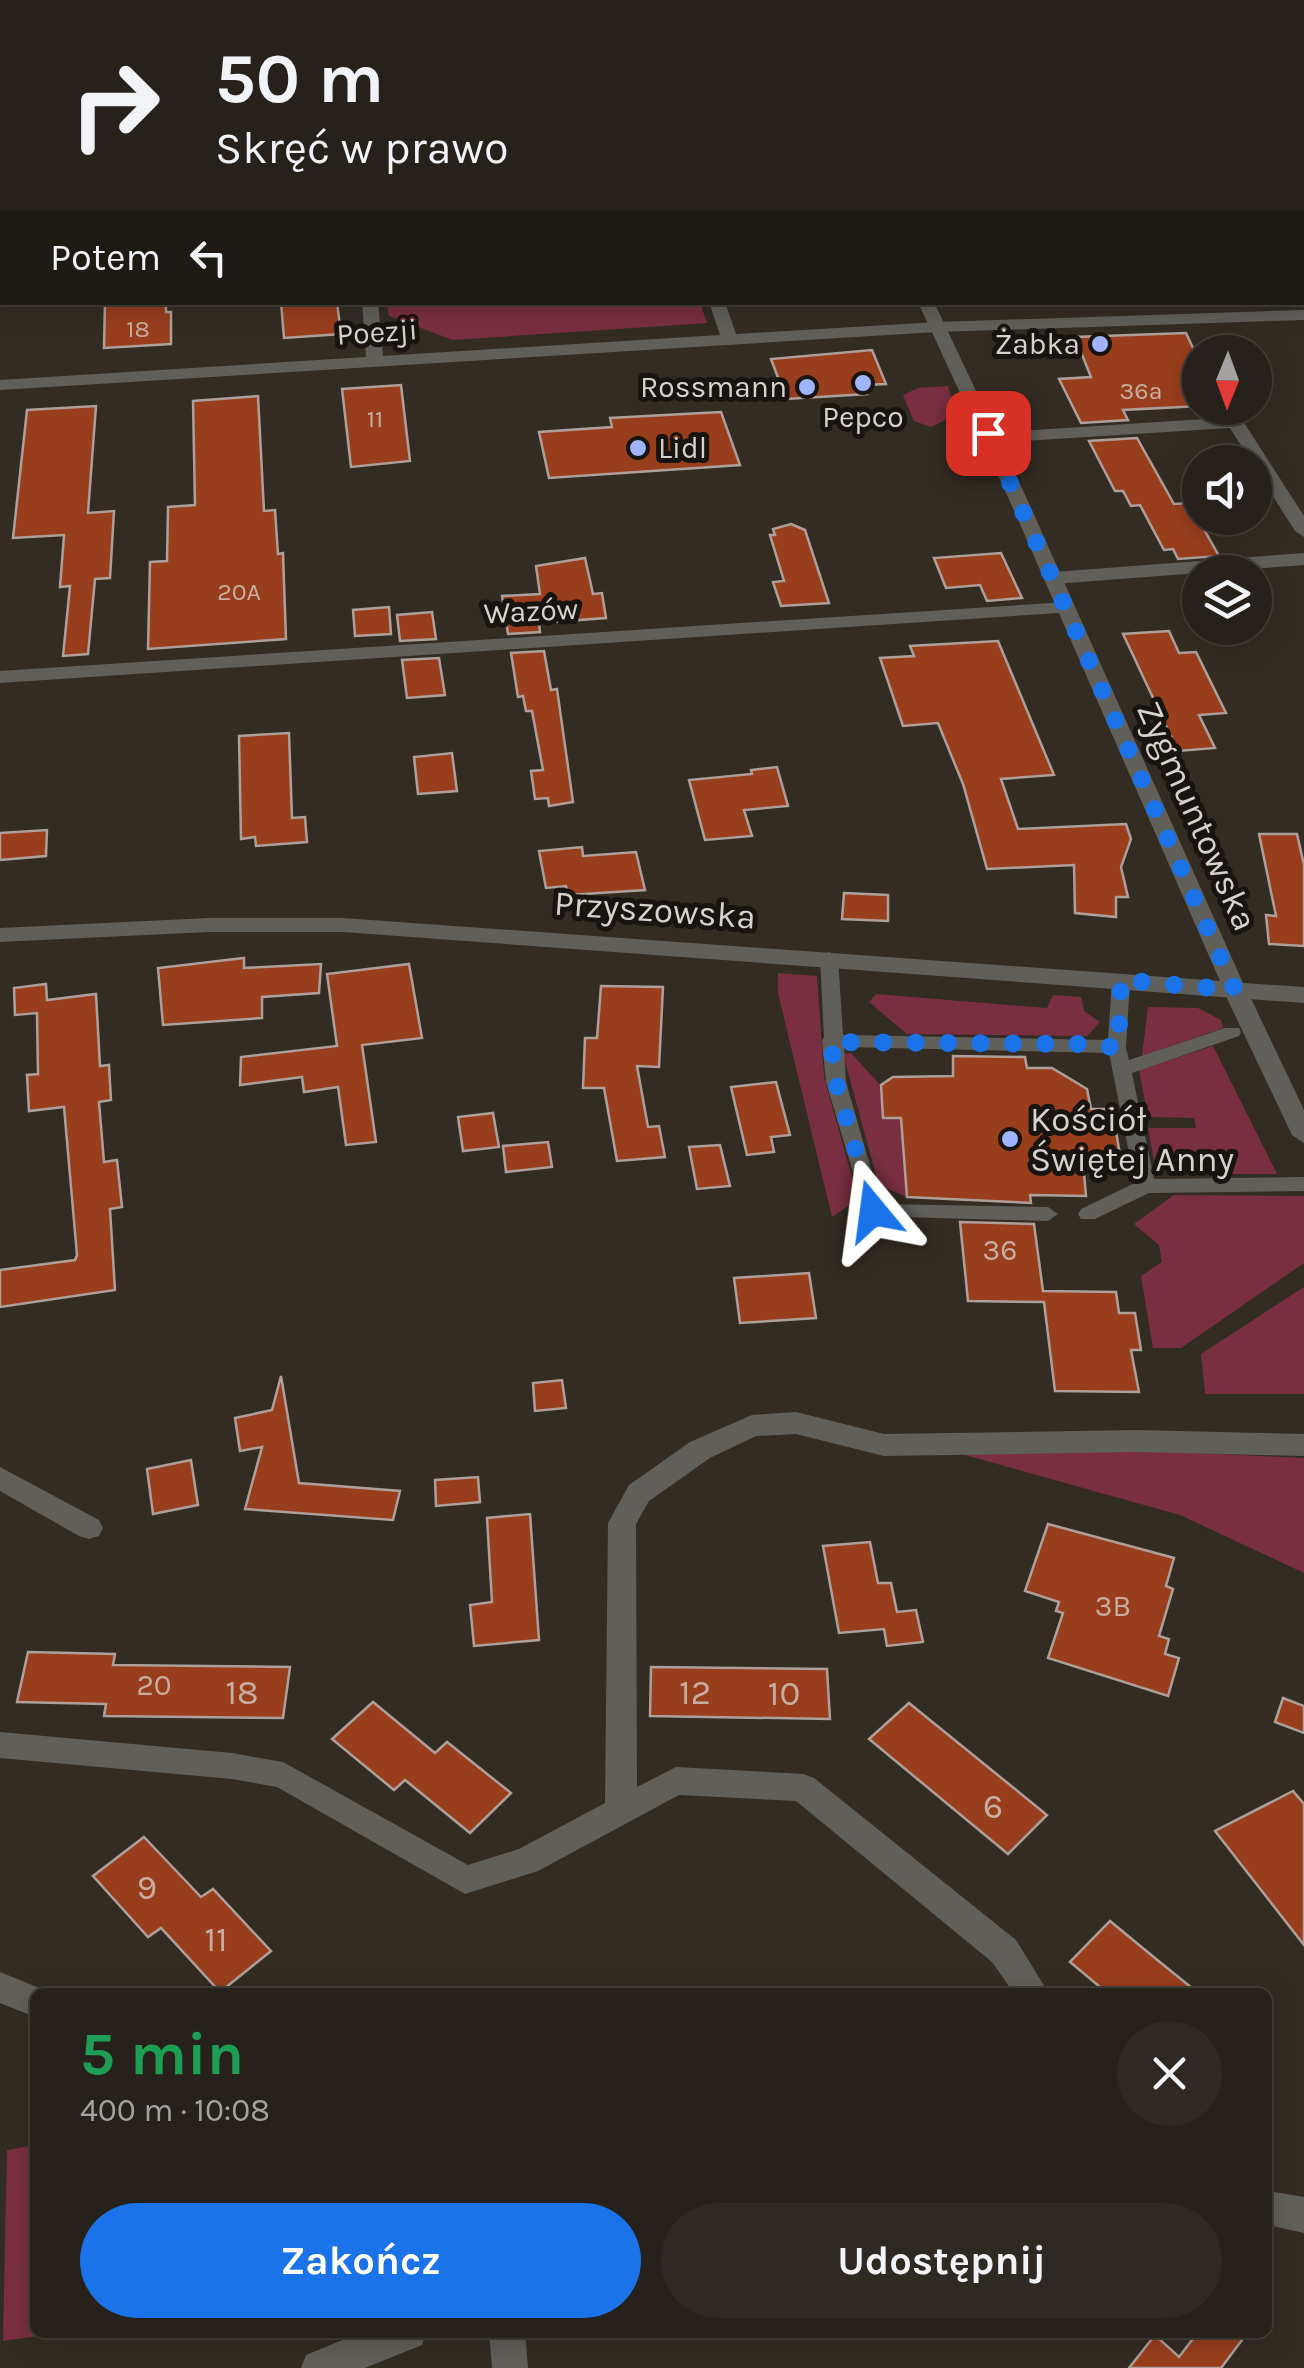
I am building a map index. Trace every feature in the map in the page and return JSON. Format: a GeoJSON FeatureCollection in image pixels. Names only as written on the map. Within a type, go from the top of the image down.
{"type":"FeatureCollection","features":[{"type":"Feature","properties":{"kind":"street"},"geometry":{"type":"LineString","coordinates":[[370,305],[376,360]]}},
{"type":"Feature","properties":{"kind":"street"},"geometry":{"type":"LineString","coordinates":[[719,305],[730,340]]}},
{"type":"Feature","properties":{"kind":"street","name":"Zygmuntowska"},"geometry":{"type":"LineString","coordinates":[[927,305],[1304,1135]]}},
{"type":"Feature","properties":{"kind":"street","name":"Poezji"},"geometry":{"type":"LineString","coordinates":[[0,385],[938,327],[1304,315]]}},
{"type":"Feature","properties":{"kind":"street"},"geometry":{"type":"LineString","coordinates":[[991,438],[1234,422],[1304,531]]}},
{"type":"Feature","properties":{"kind":"street"},"geometry":{"type":"LineString","coordinates":[[1054,578],[1304,559]]}},
{"type":"Feature","properties":{"kind":"street","name":"Wazów"},"geometry":{"type":"LineString","coordinates":[[0,677],[1067,608]]}},
{"type":"Feature","properties":{"kind":"street","name":"Przyszowska"},"geometry":{"type":"LineString","coordinates":[[0,935],[208,925],[343,925],[1304,995]]}},
{"type":"Feature","properties":{"kind":"street"},"geometry":{"type":"LineString","coordinates":[[829,958],[836,1082],[873,1211],[1048,1214]]}},
{"type":"Feature","properties":{"kind":"street"},"geometry":{"type":"LineString","coordinates":[[1121,980],[1118,1048],[1146,1186]]}},
{"type":"Feature","properties":{"kind":"street"},"geometry":{"type":"LineString","coordinates":[[1124,1069],[1232,1032]]}},
{"type":"Feature","properties":{"kind":"street"},"geometry":{"type":"LineString","coordinates":[[831,1042],[1094,1044],[1118,1048]]}},
{"type":"Feature","properties":{"kind":"street"},"geometry":{"type":"LineString","coordinates":[[1088,1214],[1146,1186],[1304,1184]]}},
{"type":"Feature","properties":{"kind":"street"},"geometry":{"type":"LineString","coordinates":[[620,1811],[622,1523],[639,1492],[700,1450],[752,1426],[796,1423],[884,1445],[1137,1441],[1304,1445]]}},
{"type":"Feature","properties":{"kind":"street"},"geometry":{"type":"LineString","coordinates":[[0,1478],[89,1528]]}},
{"type":"Feature","properties":{"kind":"street"},"geometry":{"type":"LineString","coordinates":[[0,1745],[213,1764],[283,1775],[396,1844],[465,1880],[527,1861],[676,1781],[803,1788],[1004,1950],[1029,1988]]}},
{"type":"Feature","properties":{"kind":"street"},"geometry":{"type":"LineString","coordinates":[[0,1987],[30,2000]]}},
{"type":"Feature","properties":{"kind":"street"},"geometry":{"type":"LineString","coordinates":[[1272,2209],[1304,2215]]}},
{"type":"Feature","properties":{"kind":"street"},"geometry":{"type":"LineString","coordinates":[[318,2368],[394,2338]]}},
{"type":"Feature","properties":{"kind":"street"},"geometry":{"type":"LineString","coordinates":[[508,2338],[510,2368]]}},
{"type":"Feature","properties":{"kind":"shaded area"},"geometry":{"type":"Polygon","coordinates":[[[387,305],[701,305],[707,323],[453,340],[389,316],[387,305]]]}},
{"type":"Feature","properties":{"kind":"shaded area"},"geometry":{"type":"Polygon","coordinates":[[[948,386],[957,414],[931,427],[914,421],[903,395],[918,388],[948,386]]]}},
{"type":"Feature","properties":{"kind":"shaded area"},"geometry":{"type":"Polygon","coordinates":[[[778,973],[817,976],[824,1077],[858,1199],[832,1217],[778,993],[778,973]]]}},
{"type":"Feature","properties":{"kind":"shaded area"},"geometry":{"type":"Polygon","coordinates":[[[876,994],[1047,1008],[1053,995],[1081,997],[1084,1011],[1100,1022],[1087,1036],[907,1034],[869,1002],[876,994]]]}},
{"type":"Feature","properties":{"kind":"shaded area"},"geometry":{"type":"Polygon","coordinates":[[[1148,1007],[1198,1008],[1221,1020],[1223,1028],[1142,1056],[1148,1007]]]}},
{"type":"Feature","properties":{"kind":"shaded area"},"geometry":{"type":"Polygon","coordinates":[[[1213,1046],[1277,1174],[1180,1174],[1154,1160],[1148,1128],[1196,1128],[1194,1118],[1148,1117],[1139,1070],[1213,1046]]]}},
{"type":"Feature","properties":{"kind":"shaded area"},"geometry":{"type":"Polygon","coordinates":[[[851,1053],[881,1086],[883,1117],[901,1118],[907,1197],[879,1186],[843,1054],[851,1053]]]}},
{"type":"Feature","properties":{"kind":"shaded area"},"geometry":{"type":"Polygon","coordinates":[[[1174,1195],[1304,1196],[1304,1263],[1181,1348],[1153,1348],[1141,1276],[1162,1262],[1159,1245],[1134,1224],[1174,1195]]]}},
{"type":"Feature","properties":{"kind":"shaded area"},"geometry":{"type":"Polygon","coordinates":[[[1304,1287],[1304,1394],[1205,1394],[1201,1354],[1304,1287]]]}},
{"type":"Feature","properties":{"kind":"shaded area"},"geometry":{"type":"Polygon","coordinates":[[[1138,1450],[1304,1458],[1304,1573],[1180,1515],[954,1452],[1138,1450]]]}},
{"type":"Feature","properties":{"kind":"shaded area"},"geometry":{"type":"Polygon","coordinates":[[[30,2146],[30,2337],[3,2341],[7,2150],[30,2146]]]}},
{"type":"Feature","properties":{"kind":"building"},"geometry":{"type":"Polygon","coordinates":[[[105,305],[166,305],[166,312],[171,312],[171,344],[104,348],[105,305]]]}},
{"type":"Feature","properties":{"kind":"building"},"geometry":{"type":"Polygon","coordinates":[[[281,305],[337,305],[341,334],[284,338],[281,305]]]}},
{"type":"Feature","properties":{"kind":"building"},"geometry":{"type":"Polygon","coordinates":[[[1186,333],[1182,335],[1182,407],[1123,410],[1128,420],[1081,423],[1059,379],[1091,377],[1075,337],[1186,333]]]}},
{"type":"Feature","properties":{"kind":"building"},"geometry":{"type":"Polygon","coordinates":[[[872,350],[886,384],[864,385],[867,394],[786,399],[771,359],[872,350]]]}},
{"type":"Feature","properties":{"kind":"building"},"geometry":{"type":"Polygon","coordinates":[[[401,385],[410,461],[351,467],[342,389],[401,385]]]}},
{"type":"Feature","properties":{"kind":"building"},"geometry":{"type":"Polygon","coordinates":[[[258,396],[264,511],[275,510],[278,554],[283,553],[286,639],[148,649],[150,562],[167,561],[168,507],[195,505],[193,401],[258,396]]]}},
{"type":"Feature","properties":{"kind":"building"},"geometry":{"type":"Polygon","coordinates":[[[96,406],[88,513],[114,511],[110,578],[95,579],[88,654],[63,656],[70,586],[60,587],[64,535],[13,538],[27,410],[96,406]]]}},
{"type":"Feature","properties":{"kind":"building","name":"Lidl"},"geometry":{"type":"Polygon","coordinates":[[[721,412],[740,465],[549,478],[539,432],[612,427],[610,418],[721,412]]]}},
{"type":"Feature","properties":{"kind":"building"},"geometry":{"type":"Polygon","coordinates":[[[1137,438],[1174,504],[1182,503],[1182,535],[1207,535],[1218,555],[1182,555],[1178,559],[1173,549],[1164,550],[1140,505],[1131,506],[1123,491],[1115,491],[1089,441],[1137,438]]]}},
{"type":"Feature","properties":{"kind":"building"},"geometry":{"type":"Polygon","coordinates":[[[791,524],[805,530],[829,603],[781,606],[773,582],[784,581],[770,535],[775,535],[773,529],[791,524]]]}},
{"type":"Feature","properties":{"kind":"building"},"geometry":{"type":"Polygon","coordinates":[[[1001,553],[1022,598],[987,601],[980,585],[946,588],[934,558],[1001,553]]]}},
{"type":"Feature","properties":{"kind":"building"},"geometry":{"type":"Polygon","coordinates":[[[585,558],[593,594],[602,593],[606,618],[539,623],[540,632],[508,634],[502,596],[540,594],[536,566],[585,558]]]}},
{"type":"Feature","properties":{"kind":"building"},"geometry":{"type":"Polygon","coordinates":[[[389,607],[391,634],[355,636],[353,610],[389,607]]]}},
{"type":"Feature","properties":{"kind":"building"},"geometry":{"type":"Polygon","coordinates":[[[432,612],[436,639],[400,641],[397,615],[432,612]]]}},
{"type":"Feature","properties":{"kind":"building"},"geometry":{"type":"Polygon","coordinates":[[[1169,631],[1179,653],[1196,652],[1226,713],[1199,715],[1215,748],[1178,751],[1123,634],[1169,631]]]}},
{"type":"Feature","properties":{"kind":"building"},"geometry":{"type":"Polygon","coordinates":[[[998,641],[1054,775],[1001,779],[1018,829],[1126,824],[1131,839],[1121,867],[1128,897],[1116,897],[1116,917],[1075,913],[1074,865],[987,869],[963,784],[938,723],[903,726],[880,658],[914,656],[910,646],[998,641]]]}},
{"type":"Feature","properties":{"kind":"building"},"geometry":{"type":"Polygon","coordinates":[[[544,651],[551,690],[557,689],[573,802],[549,806],[548,798],[535,799],[531,771],[543,770],[532,711],[526,711],[523,696],[518,697],[511,653],[544,651]]]}},
{"type":"Feature","properties":{"kind":"building"},"geometry":{"type":"Polygon","coordinates":[[[439,658],[445,695],[407,698],[402,660],[439,658]]]}},
{"type":"Feature","properties":{"kind":"building"},"geometry":{"type":"Polygon","coordinates":[[[289,733],[292,818],[305,817],[307,842],[256,846],[255,837],[241,839],[239,736],[289,733]]]}},
{"type":"Feature","properties":{"kind":"building"},"geometry":{"type":"Polygon","coordinates":[[[452,753],[457,791],[418,794],[414,757],[452,753]]]}},
{"type":"Feature","properties":{"kind":"building"},"geometry":{"type":"Polygon","coordinates":[[[777,767],[788,806],[744,810],[752,836],[705,840],[689,780],[752,774],[751,770],[777,767]]]}},
{"type":"Feature","properties":{"kind":"building"},"geometry":{"type":"Polygon","coordinates":[[[47,830],[46,856],[0,860],[0,833],[47,830]]]}},
{"type":"Feature","properties":{"kind":"building"},"geometry":{"type":"Polygon","coordinates":[[[1259,834],[1297,834],[1304,865],[1304,946],[1269,944],[1266,915],[1276,916],[1259,834]]]}},
{"type":"Feature","properties":{"kind":"building"},"geometry":{"type":"Polygon","coordinates":[[[582,847],[583,856],[636,852],[645,890],[568,895],[566,886],[546,888],[539,851],[582,847]]]}},
{"type":"Feature","properties":{"kind":"building"},"geometry":{"type":"Polygon","coordinates":[[[844,893],[888,895],[888,921],[842,919],[844,893]]]}},
{"type":"Feature","properties":{"kind":"building"},"geometry":{"type":"Polygon","coordinates":[[[244,958],[244,968],[321,964],[319,993],[262,997],[262,1018],[163,1025],[158,968],[244,958]]]}},
{"type":"Feature","properties":{"kind":"building"},"geometry":{"type":"Polygon","coordinates":[[[409,964],[422,1038],[362,1045],[376,1142],[346,1145],[338,1087],[304,1092],[302,1077],[240,1085],[241,1057],[337,1046],[327,974],[409,964]]]}},
{"type":"Feature","properties":{"kind":"building"},"geometry":{"type":"Polygon","coordinates":[[[46,984],[47,1000],[96,994],[100,1066],[109,1065],[111,1100],[99,1102],[104,1162],[117,1160],[122,1207],[110,1209],[115,1290],[0,1307],[0,1270],[75,1260],[77,1255],[64,1107],[29,1111],[27,1075],[38,1074],[37,1013],[15,1015],[14,988],[46,984]]]}},
{"type":"Feature","properties":{"kind":"building"},"geometry":{"type":"Polygon","coordinates":[[[601,986],[663,987],[659,1067],[637,1066],[648,1127],[659,1126],[665,1157],[617,1161],[604,1088],[583,1088],[585,1038],[597,1038],[601,986]]]}},
{"type":"Feature","properties":{"kind":"building","name":"Kościół Świętej Anny"},"geometry":{"type":"Polygon","coordinates":[[[953,1056],[1025,1057],[1027,1068],[1052,1068],[1087,1089],[1091,1109],[1112,1109],[1121,1160],[1083,1161],[1086,1196],[1030,1195],[1031,1203],[907,1197],[901,1118],[883,1118],[881,1085],[893,1077],[953,1076],[953,1056]]]}},
{"type":"Feature","properties":{"kind":"building"},"geometry":{"type":"Polygon","coordinates":[[[776,1082],[790,1135],[771,1137],[774,1152],[747,1155],[731,1087],[776,1082]]]}},
{"type":"Feature","properties":{"kind":"building"},"geometry":{"type":"Polygon","coordinates":[[[493,1113],[499,1147],[463,1151],[458,1117],[493,1113]]]}},
{"type":"Feature","properties":{"kind":"building"},"geometry":{"type":"Polygon","coordinates":[[[548,1142],[552,1167],[506,1172],[503,1146],[548,1142]]]}},
{"type":"Feature","properties":{"kind":"building"},"geometry":{"type":"Polygon","coordinates":[[[720,1145],[730,1186],[697,1189],[689,1147],[720,1145]]]}},
{"type":"Feature","properties":{"kind":"building"},"geometry":{"type":"Polygon","coordinates":[[[960,1222],[1034,1224],[1043,1291],[1116,1292],[1119,1313],[1135,1313],[1141,1350],[1131,1350],[1139,1392],[1055,1391],[1044,1302],[968,1301],[960,1222]]]}},
{"type":"Feature","properties":{"kind":"building"},"geometry":{"type":"Polygon","coordinates":[[[809,1273],[816,1318],[740,1323],[734,1278],[809,1273]]]}},
{"type":"Feature","properties":{"kind":"building"},"geometry":{"type":"Polygon","coordinates":[[[281,1376],[299,1483],[400,1491],[393,1520],[245,1509],[262,1447],[240,1451],[235,1418],[272,1410],[281,1376]]]}},
{"type":"Feature","properties":{"kind":"building"},"geometry":{"type":"Polygon","coordinates":[[[562,1380],[566,1408],[535,1411],[533,1383],[562,1380]]]}},
{"type":"Feature","properties":{"kind":"building"},"geometry":{"type":"Polygon","coordinates":[[[191,1460],[198,1505],[153,1514],[147,1469],[191,1460]]]}},
{"type":"Feature","properties":{"kind":"building"},"geometry":{"type":"Polygon","coordinates":[[[478,1477],[480,1502],[436,1506],[435,1480],[478,1477]]]}},
{"type":"Feature","properties":{"kind":"building"},"geometry":{"type":"Polygon","coordinates":[[[530,1514],[539,1640],[474,1646],[470,1605],[492,1602],[487,1518],[530,1514]]]}},
{"type":"Feature","properties":{"kind":"building"},"geometry":{"type":"Polygon","coordinates":[[[1048,1524],[1174,1558],[1166,1586],[1173,1589],[1159,1636],[1169,1639],[1165,1654],[1179,1658],[1168,1696],[1048,1658],[1063,1613],[1056,1611],[1059,1602],[1025,1591],[1048,1524]]]}},
{"type":"Feature","properties":{"kind":"building"},"geometry":{"type":"Polygon","coordinates":[[[870,1542],[878,1583],[891,1583],[897,1612],[916,1610],[923,1642],[887,1646],[884,1629],[839,1633],[823,1546],[870,1542]]]}},
{"type":"Feature","properties":{"kind":"building"},"geometry":{"type":"Polygon","coordinates":[[[28,1652],[115,1654],[113,1665],[290,1667],[283,1718],[104,1716],[106,1704],[17,1702],[28,1652]]]}},
{"type":"Feature","properties":{"kind":"building"},"geometry":{"type":"Polygon","coordinates":[[[651,1667],[827,1669],[830,1719],[650,1716],[651,1667]]]}},
{"type":"Feature","properties":{"kind":"building"},"geometry":{"type":"Polygon","coordinates":[[[1283,1698],[1304,1706],[1304,1733],[1275,1722],[1283,1698]]]}},
{"type":"Feature","properties":{"kind":"building"},"geometry":{"type":"Polygon","coordinates":[[[373,1702],[435,1753],[447,1742],[511,1793],[470,1833],[405,1780],[394,1790],[332,1739],[373,1702]]]}},
{"type":"Feature","properties":{"kind":"building"},"geometry":{"type":"Polygon","coordinates":[[[909,1703],[1047,1815],[1008,1854],[869,1739],[909,1703]]]}},
{"type":"Feature","properties":{"kind":"building"},"geometry":{"type":"Polygon","coordinates":[[[1293,1791],[1304,1804],[1304,1945],[1215,1831],[1293,1791]]]}},
{"type":"Feature","properties":{"kind":"building"},"geometry":{"type":"Polygon","coordinates":[[[144,1837],[201,1897],[213,1889],[271,1951],[225,1988],[216,1988],[161,1928],[148,1937],[93,1876],[144,1837]]]}},
{"type":"Feature","properties":{"kind":"building"},"geometry":{"type":"Polygon","coordinates":[[[1110,1921],[1192,1988],[1101,1988],[1070,1962],[1110,1921]]]}},
{"type":"Feature","properties":{"kind":"building"},"geometry":{"type":"Polygon","coordinates":[[[1153,2338],[1158,2338],[1179,2357],[1193,2338],[1244,2338],[1221,2368],[1129,2368],[1153,2338]]]}},
{"type":"Feature","properties":{"kind":"place","name":"Żabka"},"geometry":{"type":"Point","coordinates":[1100,344]}},
{"type":"Feature","properties":{"kind":"place","name":"Pepco"},"geometry":{"type":"Point","coordinates":[863,383]}},
{"type":"Feature","properties":{"kind":"place","name":"Rossmann"},"geometry":{"type":"Point","coordinates":[807,387]}},
{"type":"Feature","properties":{"kind":"place","name":"Lidl"},"geometry":{"type":"Point","coordinates":[638,448]}},
{"type":"Feature","properties":{"kind":"place","name":"Kościół Świętej Anny"},"geometry":{"type":"Point","coordinates":[1010,1139]}},
{"type":"Feature","properties":{"kind":"route"},"geometry":{"type":"LineString","coordinates":[[873,1211],[836,1082],[831,1042],[1094,1044],[1118,1048],[1121,980],[1235,990],[988,433]]}}]}
